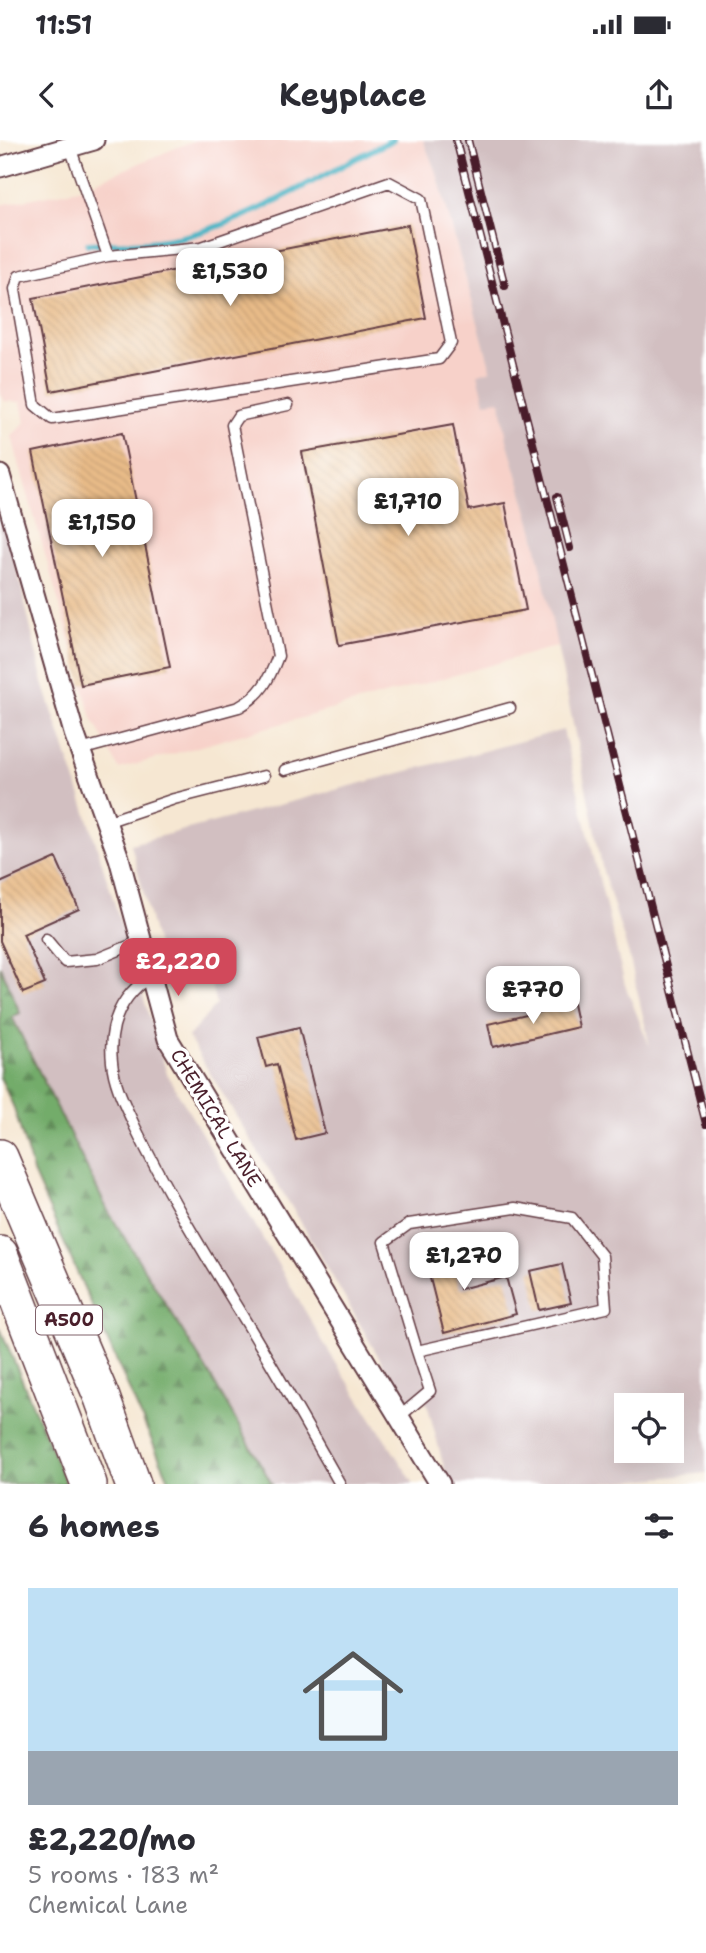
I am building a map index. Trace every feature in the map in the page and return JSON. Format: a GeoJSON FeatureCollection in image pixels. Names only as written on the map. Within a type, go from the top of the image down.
{"type":"FeatureCollection","features":[{"type":"Feature","properties":{"kind":"highway"},"geometry":{"type":"LineString","coordinates":[[0,1137],[28,1221]]}},
{"type":"Feature","properties":{"kind":"highway","name":"A500"},"geometry":{"type":"LineString","coordinates":[[0,1157],[102,1398],[134,1484]]}},
{"type":"Feature","properties":{"kind":"highway","name":"A500"},"geometry":{"type":"LineString","coordinates":[[0,1254],[89,1484]]}},
{"type":"Feature","properties":{"kind":"street"},"geometry":{"type":"LineString","coordinates":[[0,167],[94,140]]}},
{"type":"Feature","properties":{"kind":"street","name":"CHEMICAL LANE"},"geometry":{"type":"LineString","coordinates":[[0,475],[79,750],[106,822],[168,1039],[440,1484]]}},
{"type":"Feature","properties":{"kind":"lane"},"geometry":{"type":"LineString","coordinates":[[70,147],[108,256]]}},
{"type":"Feature","properties":{"kind":"lane"},"geometry":{"type":"LineString","coordinates":[[389,182],[421,199],[451,343],[439,359],[52,419],[35,405],[15,289],[19,276],[108,256],[202,247],[389,182]]}},
{"type":"Feature","properties":{"kind":"lane"},"geometry":{"type":"LineString","coordinates":[[79,750],[239,707],[254,698],[269,680],[278,656],[232,425],[238,416],[288,405]]}},
{"type":"Feature","properties":{"kind":"lane"},"geometry":{"type":"LineString","coordinates":[[285,770],[510,708]]}},
{"type":"Feature","properties":{"kind":"lane"},"geometry":{"type":"LineString","coordinates":[[106,822],[174,799],[264,776]]}},
{"type":"Feature","properties":{"kind":"lane"},"geometry":{"type":"LineString","coordinates":[[46,939],[65,962],[97,959],[141,941]]}},
{"type":"Feature","properties":{"kind":"lane"},"geometry":{"type":"LineString","coordinates":[[151,975],[135,986],[121,1003],[113,1025],[111,1063],[121,1096],[162,1184],[269,1359],[340,1484]]}},
{"type":"Feature","properties":{"kind":"lane"},"geometry":{"type":"LineString","coordinates":[[399,1417],[430,1391],[417,1351],[384,1242],[409,1224],[515,1208],[572,1218],[602,1256],[606,1308],[417,1351]]}},
{"type":"Feature","properties":{"kind":"shaded area"},"geometry":{"type":"Polygon","coordinates":[[[195,140],[423,140],[438,177],[491,370],[479,374],[485,402],[500,399],[507,440],[534,533],[558,646],[119,769],[92,718],[18,460],[12,436],[25,422],[21,402],[3,401],[0,389],[0,205],[78,189],[195,140]]]}},
{"type":"Feature","properties":{"kind":"shaded area"},"geometry":{"type":"Polygon","coordinates":[[[423,140],[706,140],[706,1473],[597,1484],[451,1484],[427,1403],[403,1399],[305,1229],[188,1037],[216,1005],[210,980],[164,973],[131,844],[563,730],[625,985],[650,1047],[630,959],[603,871],[534,533],[507,440],[500,400],[485,402],[478,374],[491,370],[438,177],[423,140]]]}},
{"type":"Feature","properties":{"kind":"shaded area"},"geometry":{"type":"Polygon","coordinates":[[[0,514],[15,559],[43,683],[90,824],[167,1074],[329,1352],[414,1484],[272,1484],[211,1377],[108,1211],[11,1016],[20,1013],[0,966],[0,514]]]}},
{"type":"Feature","properties":{"kind":"green space"},"geometry":{"type":"Polygon","coordinates":[[[0,966],[20,1013],[12,1017],[108,1211],[211,1377],[272,1484],[171,1484],[34,1175],[14,1108],[0,1077],[0,966]]]}},
{"type":"Feature","properties":{"kind":"green space"},"geometry":{"type":"Polygon","coordinates":[[[0,1328],[66,1484],[0,1484],[0,1328]]]}},
{"type":"Feature","properties":{"kind":"building"},"geometry":{"type":"Polygon","coordinates":[[[408,225],[426,318],[51,391],[33,298],[408,225]]]}},
{"type":"Feature","properties":{"kind":"building"},"geometry":{"type":"Polygon","coordinates":[[[453,425],[469,510],[505,503],[526,610],[339,645],[302,452],[453,425]]]}},
{"type":"Feature","properties":{"kind":"building"},"geometry":{"type":"Polygon","coordinates":[[[122,433],[170,667],[81,685],[33,452],[122,433]]]}},
{"type":"Feature","properties":{"kind":"building"},"geometry":{"type":"Polygon","coordinates":[[[56,858],[79,909],[23,934],[45,984],[23,993],[0,941],[0,883],[56,858]]]}},
{"type":"Feature","properties":{"kind":"building"},"geometry":{"type":"Polygon","coordinates":[[[573,1004],[578,1027],[493,1047],[488,1024],[573,1004]]]}},
{"type":"Feature","properties":{"kind":"building"},"geometry":{"type":"Polygon","coordinates":[[[299,1027],[325,1133],[296,1140],[277,1064],[266,1067],[258,1037],[299,1027]]]}},
{"type":"Feature","properties":{"kind":"building"},"geometry":{"type":"Polygon","coordinates":[[[446,1237],[460,1289],[506,1277],[516,1314],[444,1333],[421,1243],[446,1237]]]}},
{"type":"Feature","properties":{"kind":"building"},"geometry":{"type":"Polygon","coordinates":[[[562,1264],[571,1303],[539,1310],[530,1271],[562,1264]]]}},
{"type":"Feature","properties":{"kind":"waterway"},"geometry":{"type":"LineString","coordinates":[[88,244],[164,240],[216,227],[268,205],[393,140]]}},
{"type":"Feature","properties":{"kind":"railway"},"geometry":{"type":"LineString","coordinates":[[456,140],[706,1124]]}},
{"type":"Feature","properties":{"kind":"railway"},"geometry":{"type":"LineString","coordinates":[[468,140],[505,286]]}},
{"type":"Feature","properties":{"kind":"railway"},"geometry":{"type":"LineString","coordinates":[[557,497],[570,548]]}}]}
